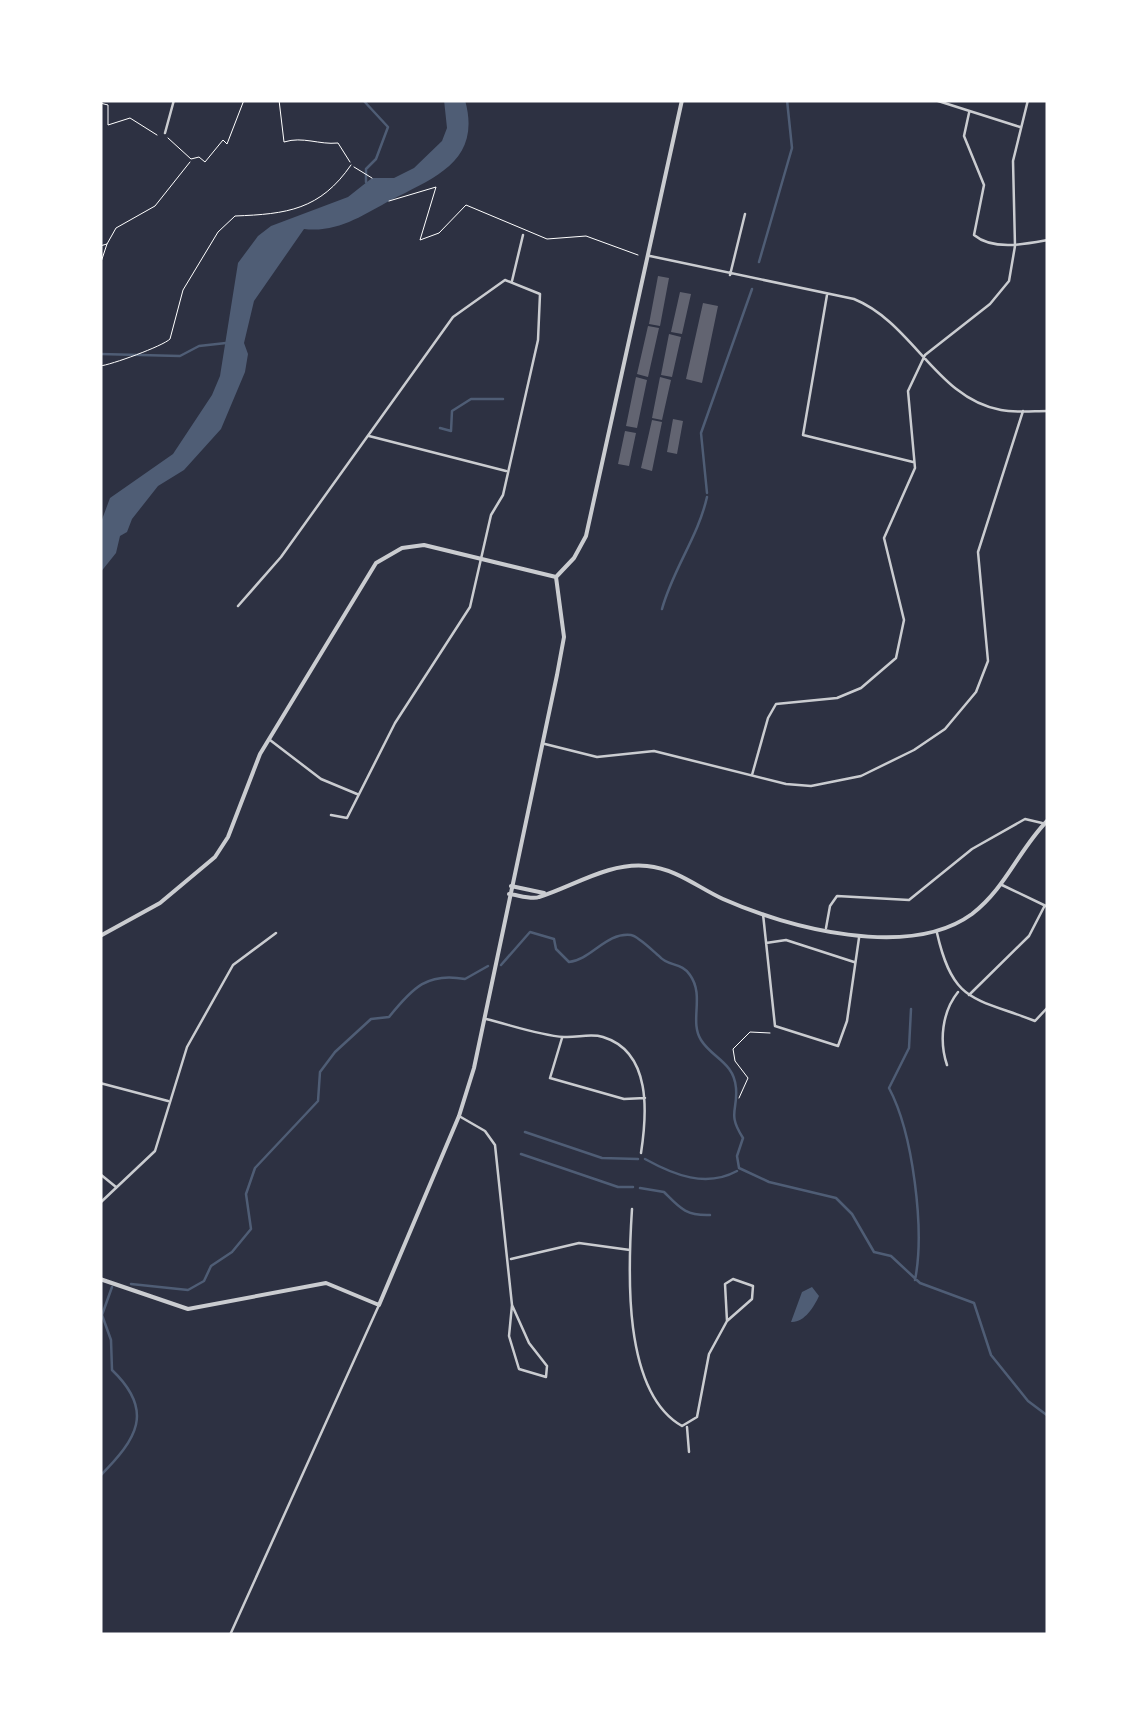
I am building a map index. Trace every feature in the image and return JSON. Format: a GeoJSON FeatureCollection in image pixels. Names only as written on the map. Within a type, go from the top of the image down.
{"type":"FeatureCollection","features":[{"type":"Feature","properties":{"kind":"street"},"geometry":{"type":"LineString","coordinates":[[165,132],[174,100]]}},
{"type":"Feature","properties":{"kind":"street"},"geometry":{"type":"LineString","coordinates":[[230,1635],[379,1305],[459,1116],[485,1018],[564,637],[556,578],[574,558],[586,536],[682,100]]}},
{"type":"Feature","properties":{"kind":"street"},"geometry":{"type":"LineString","coordinates":[[935,100],[1021,127]]}},
{"type":"Feature","properties":{"kind":"street"},"geometry":{"type":"LineString","coordinates":[[752,775],[768,718],[776,704],[837,698],[872,680],[896,658],[904,620],[884,538],[915,462],[908,391],[925,355],[1004,288],[1015,246],[1012,161],[1028,100]]}},
{"type":"Feature","properties":{"kind":"street"},"geometry":{"type":"LineString","coordinates":[[969,113],[964,136],[984,185],[974,230],[981,240],[1015,246],[1048,240]]}},
{"type":"Feature","properties":{"kind":"street"},"geometry":{"type":"LineString","coordinates":[[730,276],[745,214]]}},
{"type":"Feature","properties":{"kind":"street"},"geometry":{"type":"LineString","coordinates":[[512,282],[523,235]]}},
{"type":"Feature","properties":{"kind":"street"},"geometry":{"type":"LineString","coordinates":[[646,255],[730,276],[827,293],[875,308],[965,396],[1002,411],[1048,411]]}},
{"type":"Feature","properties":{"kind":"street"},"geometry":{"type":"LineString","coordinates":[[238,606],[280,557],[453,317],[496,284],[512,282],[536,289],[540,294],[538,340],[508,471],[470,607],[395,722],[347,818],[332,815]]}},
{"type":"Feature","properties":{"kind":"street"},"geometry":{"type":"LineString","coordinates":[[827,293],[802,435],[915,462]]}},
{"type":"Feature","properties":{"kind":"street"},"geometry":{"type":"LineString","coordinates":[[542,744],[597,757],[654,751],[786,784],[836,783],[914,750],[963,711],[988,661],[978,552],[1023,411]]}},
{"type":"Feature","properties":{"kind":"street"},"geometry":{"type":"LineString","coordinates":[[366,436],[508,471]]}},
{"type":"Feature","properties":{"kind":"street"},"geometry":{"type":"LineString","coordinates":[[100,936],[160,903],[215,857],[228,837],[269,739],[376,563],[402,548],[424,545],[556,578]]}},
{"type":"Feature","properties":{"kind":"street"},"geometry":{"type":"LineString","coordinates":[[269,739],[321,778],[358,794]]}},
{"type":"Feature","properties":{"kind":"street"},"geometry":{"type":"LineString","coordinates":[[509,894],[539,898],[612,869],[642,865],[670,870],[724,899],[763,914],[860,936],[904,938],[937,930],[970,915],[1002,885],[1046,822],[1025,820],[990,838],[910,900],[837,896],[830,906],[826,928]]}},
{"type":"Feature","properties":{"kind":"street"},"geometry":{"type":"LineString","coordinates":[[968,995],[1029,936],[1046,907],[1002,885]]}},
{"type":"Feature","properties":{"kind":"street"},"geometry":{"type":"LineString","coordinates":[[511,886],[544,893]]}},
{"type":"Feature","properties":{"kind":"street"},"geometry":{"type":"LineString","coordinates":[[763,914],[775,1026],[838,1046],[848,1022],[860,936]]}},
{"type":"Feature","properties":{"kind":"street"},"geometry":{"type":"LineString","coordinates":[[937,930],[946,970],[959,991],[1035,1020],[1048,1007]]}},
{"type":"Feature","properties":{"kind":"street"},"geometry":{"type":"LineString","coordinates":[[100,1203],[151,1158],[187,1048],[233,965],[276,933]]}},
{"type":"Feature","properties":{"kind":"street"},"geometry":{"type":"LineString","coordinates":[[766,944],[786,940],[856,963]]}},
{"type":"Feature","properties":{"kind":"street"},"geometry":{"type":"LineString","coordinates":[[947,1066],[942,1045],[947,1008],[959,991]]}},
{"type":"Feature","properties":{"kind":"street"},"geometry":{"type":"LineString","coordinates":[[485,1018],[562,1037],[599,1035],[615,1042],[628,1054],[645,1098],[648,1114],[641,1153]]}},
{"type":"Feature","properties":{"kind":"street"},"geometry":{"type":"LineString","coordinates":[[562,1037],[550,1078],[624,1099],[645,1098]]}},
{"type":"Feature","properties":{"kind":"street"},"geometry":{"type":"LineString","coordinates":[[100,1083],[170,1101]]}},
{"type":"Feature","properties":{"kind":"street"},"geometry":{"type":"LineString","coordinates":[[459,1116],[485,1130],[496,1145],[512,1305],[509,1336],[517,1367],[546,1377],[547,1366],[529,1343],[512,1305]]}},
{"type":"Feature","properties":{"kind":"street"},"geometry":{"type":"LineString","coordinates":[[100,1174],[117,1188]]}},
{"type":"Feature","properties":{"kind":"street"},"geometry":{"type":"LineString","coordinates":[[632,1209],[639,1366],[665,1415],[687,1426]]}},
{"type":"Feature","properties":{"kind":"street"},"geometry":{"type":"LineString","coordinates":[[508,1260],[579,1243],[631,1250]]}},
{"type":"Feature","properties":{"kind":"street"},"geometry":{"type":"LineString","coordinates":[[100,1279],[188,1310],[326,1283],[379,1305]]}},
{"type":"Feature","properties":{"kind":"street"},"geometry":{"type":"LineString","coordinates":[[689,1452],[687,1426],[699,1413],[705,1366],[727,1320],[752,1299],[753,1286],[733,1279],[725,1284],[727,1320]]}},
{"type":"Feature","properties":{"kind":"path"},"geometry":{"type":"LineString","coordinates":[[100,264],[116,228],[155,206],[192,160],[199,157],[206,162],[221,141],[226,144],[244,100]]}},
{"type":"Feature","properties":{"kind":"path"},"geometry":{"type":"LineString","coordinates":[[279,100],[284,142],[299,139],[320,146],[338,143],[352,165],[372,178]]}},
{"type":"Feature","properties":{"kind":"path"},"geometry":{"type":"LineString","coordinates":[[100,103],[108,105],[108,125],[133,119],[149,132],[172,139],[192,160]]}},
{"type":"Feature","properties":{"kind":"path"},"geometry":{"type":"LineString","coordinates":[[100,366],[118,364],[136,351],[170,340],[183,290],[218,232],[236,216],[278,215],[302,206],[333,192],[352,165]]}},
{"type":"Feature","properties":{"kind":"path"},"geometry":{"type":"LineString","coordinates":[[390,200],[436,187],[420,240],[439,233],[466,205],[546,239],[586,236],[632,254],[646,255]]}},
{"type":"Feature","properties":{"kind":"path"},"geometry":{"type":"LineString","coordinates":[[100,246],[107,244]]}},
{"type":"Feature","properties":{"kind":"path"},"geometry":{"type":"LineString","coordinates":[[740,1098],[748,1078],[735,1061],[733,1049],[748,1033],[768,1035],[775,1026]]}},
{"type":"Feature","properties":{"kind":"water"},"geometry":{"type":"Polygon","coordinates":[[[444,100],[465,100],[469,121],[461,152],[438,174],[360,217],[339,226],[304,229],[254,301],[244,343],[248,354],[245,372],[221,429],[184,470],[158,486],[132,519],[127,532],[120,536],[116,553],[100,573],[100,525],[110,498],[173,454],[212,395],[220,376],[238,263],[258,236],[271,226],[348,197],[372,178],[394,178],[414,168],[442,141],[447,128],[444,100]]]}},
{"type":"Feature","properties":{"kind":"water"},"geometry":{"type":"Polygon","coordinates":[[[812,1287],[819,1296],[814,1305],[804,1317],[791,1322],[802,1292],[812,1287]]]}},
{"type":"Feature","properties":{"kind":"building"},"geometry":{"type":"Polygon","coordinates":[[[658,276],[669,278],[660,326],[649,324],[658,276]]]}},
{"type":"Feature","properties":{"kind":"building"},"geometry":{"type":"Polygon","coordinates":[[[680,292],[691,294],[682,334],[671,332],[680,292]]]}},
{"type":"Feature","properties":{"kind":"building"},"geometry":{"type":"Polygon","coordinates":[[[703,303],[718,306],[702,383],[686,379],[703,303]]]}},
{"type":"Feature","properties":{"kind":"building"},"geometry":{"type":"Polygon","coordinates":[[[648,326],[659,328],[648,377],[637,374],[648,326]]]}},
{"type":"Feature","properties":{"kind":"building"},"geometry":{"type":"Polygon","coordinates":[[[669,334],[681,337],[672,377],[661,375],[669,334]]]}},
{"type":"Feature","properties":{"kind":"building"},"geometry":{"type":"Polygon","coordinates":[[[636,377],[647,380],[637,428],[626,426],[636,377]]]}},
{"type":"Feature","properties":{"kind":"building"},"geometry":{"type":"Polygon","coordinates":[[[660,377],[671,380],[662,420],[652,418],[660,377]]]}},
{"type":"Feature","properties":{"kind":"building"},"geometry":{"type":"Polygon","coordinates":[[[673,419],[683,421],[677,454],[667,452],[673,419]]]}},
{"type":"Feature","properties":{"kind":"building"},"geometry":{"type":"Polygon","coordinates":[[[652,420],[662,422],[652,471],[641,468],[652,420]]]}},
{"type":"Feature","properties":{"kind":"building"},"geometry":{"type":"Polygon","coordinates":[[[625,431],[636,433],[629,466],[618,464],[625,431]]]}},
{"type":"Feature","properties":{"kind":"waterway"},"geometry":{"type":"LineString","coordinates":[[363,100],[388,127],[376,159],[366,169],[366,182]]}},
{"type":"Feature","properties":{"kind":"waterway"},"geometry":{"type":"LineString","coordinates":[[759,262],[792,148],[787,100]]}},
{"type":"Feature","properties":{"kind":"waterway"},"geometry":{"type":"LineString","coordinates":[[707,493],[701,433],[752,289]]}},
{"type":"Feature","properties":{"kind":"waterway"},"geometry":{"type":"LineString","coordinates":[[100,354],[180,356],[199,346],[226,343]]}},
{"type":"Feature","properties":{"kind":"waterway"},"geometry":{"type":"LineString","coordinates":[[440,428],[451,431],[452,411],[471,399],[503,399]]}},
{"type":"Feature","properties":{"kind":"waterway"},"geometry":{"type":"LineString","coordinates":[[662,609],[707,497]]}},
{"type":"Feature","properties":{"kind":"waterway"},"geometry":{"type":"LineString","coordinates":[[501,965],[530,932],[554,939],[556,949],[569,962],[614,938],[631,935],[687,971],[696,991],[696,1025],[701,1040],[727,1066],[734,1079],[734,1117],[743,1138],[737,1156],[739,1168],[769,1182],[836,1198],[852,1214],[874,1252],[891,1256],[920,1283],[974,1303],[991,1355],[1028,1401],[1048,1416]]}},
{"type":"Feature","properties":{"kind":"waterway"},"geometry":{"type":"LineString","coordinates":[[131,1284],[188,1290],[204,1281],[211,1266],[232,1252],[251,1229],[246,1194],[255,1168],[318,1101],[320,1072],[335,1052],[371,1019],[389,1017],[422,984],[441,978],[465,979],[488,966]]}},
{"type":"Feature","properties":{"kind":"waterway"},"geometry":{"type":"LineString","coordinates":[[911,1009],[909,1048],[889,1088],[905,1130],[915,1182],[919,1235],[915,1280]]}},
{"type":"Feature","properties":{"kind":"waterway"},"geometry":{"type":"LineString","coordinates":[[525,1132],[602,1158],[638,1159]]}},
{"type":"Feature","properties":{"kind":"waterway"},"geometry":{"type":"LineString","coordinates":[[521,1154],[618,1187],[633,1187]]}},
{"type":"Feature","properties":{"kind":"waterway"},"geometry":{"type":"LineString","coordinates":[[645,1159],[667,1170],[702,1179],[737,1171]]}},
{"type":"Feature","properties":{"kind":"waterway"},"geometry":{"type":"LineString","coordinates":[[640,1188],[664,1192],[688,1212],[710,1215]]}},
{"type":"Feature","properties":{"kind":"waterway"},"geometry":{"type":"LineString","coordinates":[[100,1476],[124,1450],[137,1412],[125,1385],[112,1370],[111,1340],[102,1315],[112,1287]]}}]}
